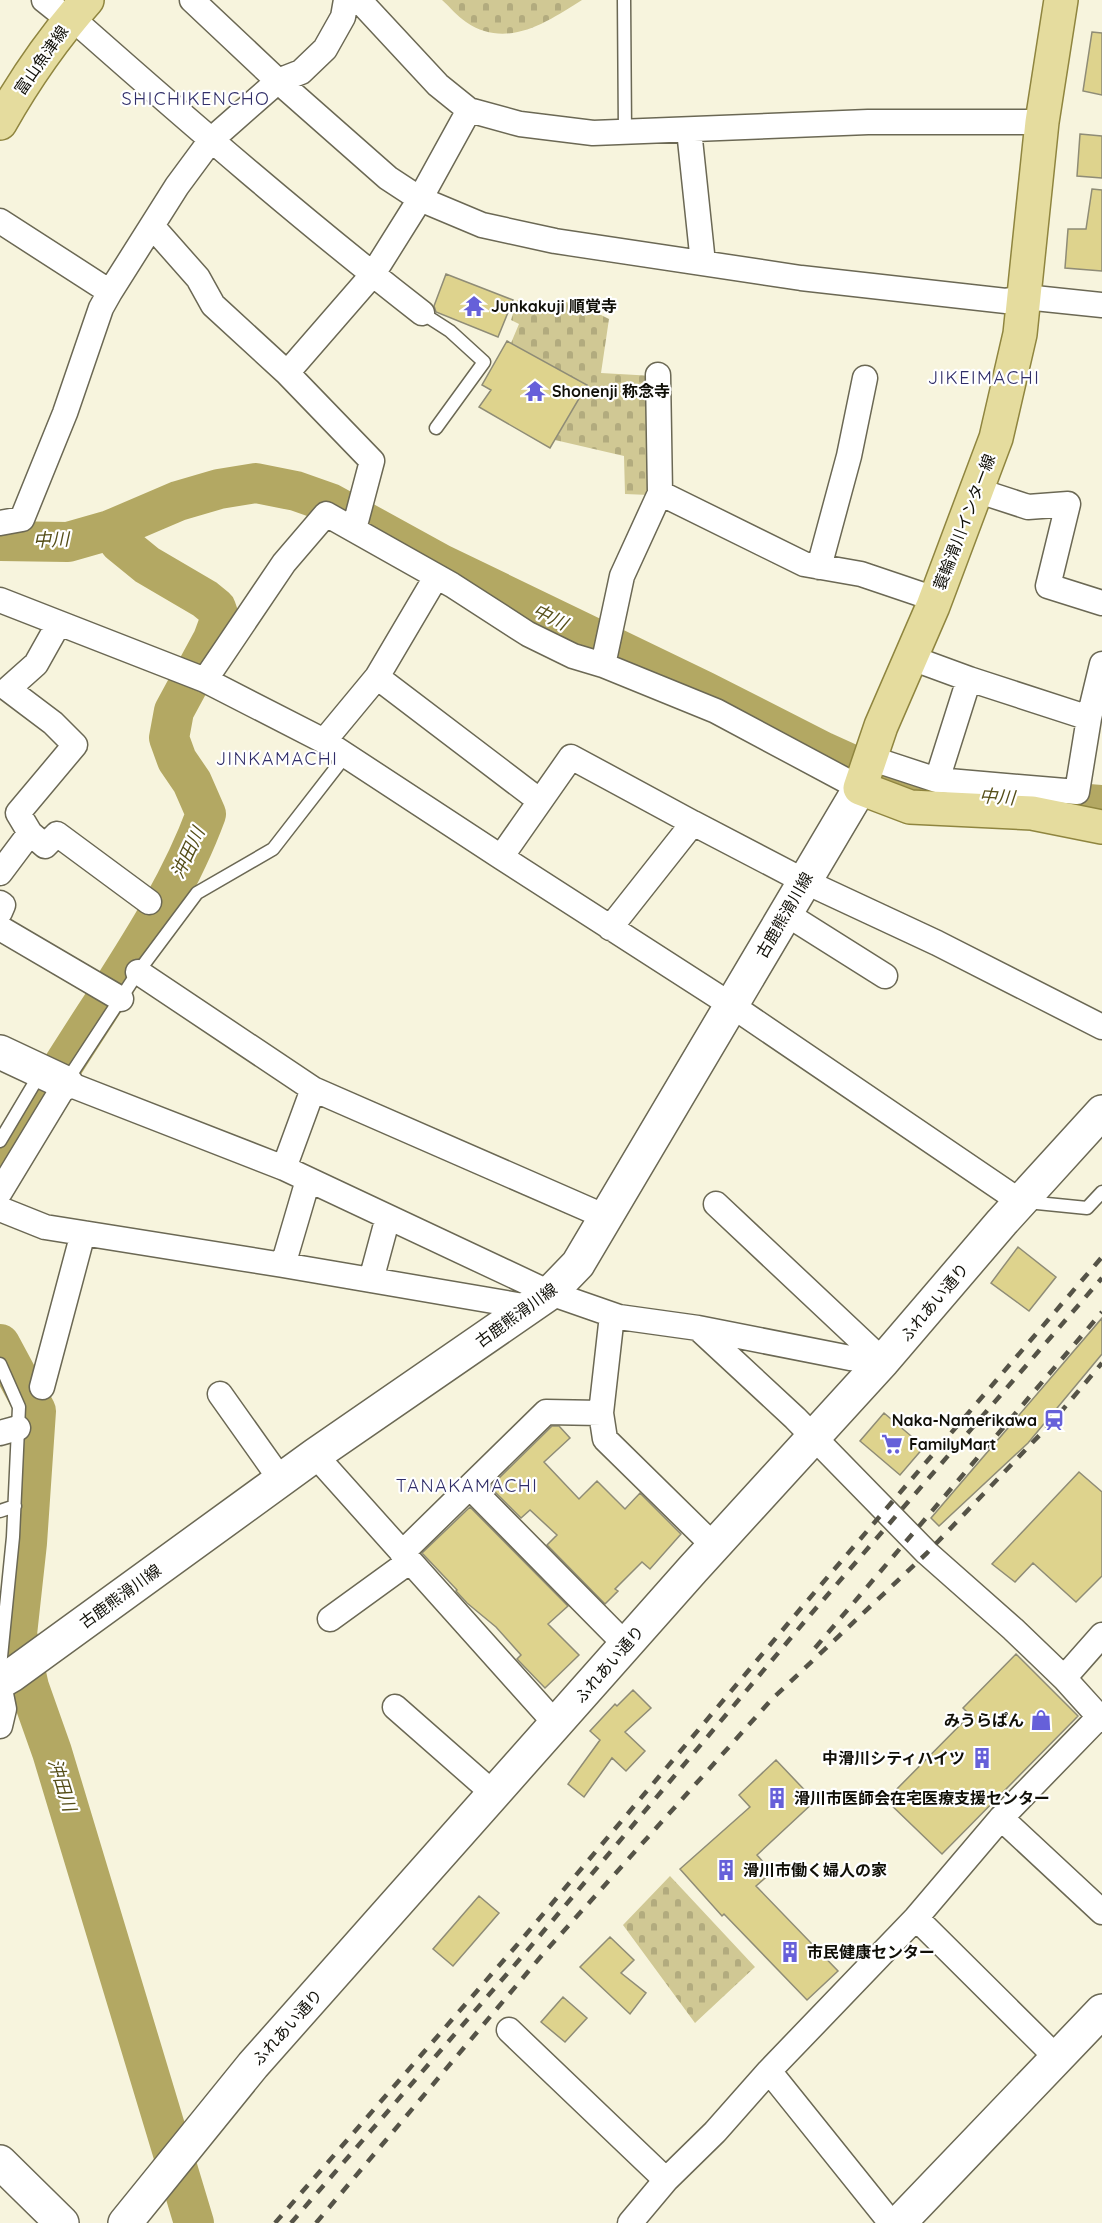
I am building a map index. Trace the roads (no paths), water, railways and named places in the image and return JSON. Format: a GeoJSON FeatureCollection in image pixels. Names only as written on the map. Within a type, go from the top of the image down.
{"type":"FeatureCollection","features":[{"type":"Feature","properties":{"kind":"main road","name":"蓑輪滑川インター線"},"geometry":{"type":"LineString","coordinates":[[860,788],[996,438],[1020,334],[1042,122],[1061,0]]}},
{"type":"Feature","properties":{"kind":"main road","name":"富山魚津線"},"geometry":{"type":"LineString","coordinates":[[0,123],[15,96],[78,10]]}},
{"type":"Feature","properties":{"kind":"main road"},"geometry":{"type":"LineString","coordinates":[[860,788],[910,807],[1032,813],[1102,827]]}},
{"type":"Feature","properties":{"kind":"street"},"geometry":{"type":"LineString","coordinates":[[44,0],[78,10],[82,27],[211,140],[422,313]]}},
{"type":"Feature","properties":{"kind":"street"},"geometry":{"type":"LineString","coordinates":[[192,0],[278,81],[388,178],[420,199],[482,225],[555,241],[801,278],[1006,301],[1025,297],[1102,305]]}},
{"type":"Feature","properties":{"kind":"street"},"geometry":{"type":"LineString","coordinates":[[0,524],[22,519],[68,403],[101,308],[177,186],[211,140],[278,81],[301,72],[325,49],[343,17],[346,0]]}},
{"type":"Feature","properties":{"kind":"street"},"geometry":{"type":"LineString","coordinates":[[359,0],[438,86],[469,110],[520,124],[593,133],[868,122],[1042,122]]}},
{"type":"Feature","properties":{"kind":"street"},"geometry":{"type":"LineString","coordinates":[[287,373],[373,274],[420,199],[469,110]]}},
{"type":"Feature","properties":{"kind":"street"},"geometry":{"type":"LineString","coordinates":[[689,129],[703,263]]}},
{"type":"Feature","properties":{"kind":"street"},"geometry":{"type":"LineString","coordinates":[[0,221],[110,292]]}},
{"type":"Feature","properties":{"kind":"street"},"geometry":{"type":"LineString","coordinates":[[152,226],[198,278],[213,304],[287,373],[372,462],[354,529]]}},
{"type":"Feature","properties":{"kind":"street"},"geometry":{"type":"LineString","coordinates":[[603,665],[622,576],[660,493],[658,375]]}},
{"type":"Feature","properties":{"kind":"street"},"geometry":{"type":"LineString","coordinates":[[819,567],[849,456],[865,378]]}},
{"type":"Feature","properties":{"kind":"street"},"geometry":{"type":"LineString","coordinates":[[976,490],[1028,507],[1068,504],[1048,586],[1102,603]]}},
{"type":"Feature","properties":{"kind":"street"},"geometry":{"type":"LineString","coordinates":[[660,493],[804,564],[861,574],[935,599]]}},
{"type":"Feature","properties":{"kind":"street"},"geometry":{"type":"LineString","coordinates":[[205,680],[284,563],[326,514],[436,577],[528,634],[573,656],[603,665],[716,711],[860,788]]}},
{"type":"Feature","properties":{"kind":"street"},"geometry":{"type":"LineString","coordinates":[[324,741],[377,677],[436,577]]}},
{"type":"Feature","properties":{"kind":"street"},"geometry":{"type":"LineString","coordinates":[[0,600],[205,680],[324,741],[731,1005],[1021,1202]]}},
{"type":"Feature","properties":{"kind":"street"},"geometry":{"type":"LineString","coordinates":[[59,623],[36,664],[4,687],[53,723],[75,744],[18,813],[30,833],[45,846],[57,834],[149,902]]}},
{"type":"Feature","properties":{"kind":"street"},"geometry":{"type":"LineString","coordinates":[[909,657],[969,680],[1089,718]]}},
{"type":"Feature","properties":{"kind":"street"},"geometry":{"type":"LineString","coordinates":[[870,758],[937,780],[1077,792],[1089,718],[1102,664]]}},
{"type":"Feature","properties":{"kind":"street"},"geometry":{"type":"LineString","coordinates":[[377,677],[540,801]]}},
{"type":"Feature","properties":{"kind":"street"},"geometry":{"type":"LineString","coordinates":[[937,780],[969,680]]}},
{"type":"Feature","properties":{"kind":"street"},"geometry":{"type":"LineString","coordinates":[[501,857],[571,757],[804,881],[937,943],[1102,1027]]}},
{"type":"Feature","properties":{"kind":"street","name":"古鹿熊滑川線"},"geometry":{"type":"LineString","coordinates":[[10,1674],[315,1455],[539,1300],[578,1264],[860,788]]}},
{"type":"Feature","properties":{"kind":"street"},"geometry":{"type":"LineString","coordinates":[[610,928],[693,823]]}},
{"type":"Feature","properties":{"kind":"street"},"geometry":{"type":"LineString","coordinates":[[0,873],[30,833]]}},
{"type":"Feature","properties":{"kind":"street"},"geometry":{"type":"LineString","coordinates":[[0,903],[3,905],[0,912]]}},
{"type":"Feature","properties":{"kind":"street"},"geometry":{"type":"LineString","coordinates":[[785,913],[885,976]]}},
{"type":"Feature","properties":{"kind":"street"},"geometry":{"type":"LineString","coordinates":[[0,928],[121,999]]}},
{"type":"Feature","properties":{"kind":"street"},"geometry":{"type":"LineString","coordinates":[[138,972],[314,1089],[606,1217]]}},
{"type":"Feature","properties":{"kind":"street"},"geometry":{"type":"LineString","coordinates":[[0,1052],[54,1077],[284,1168],[388,1217],[539,1300]]}},
{"type":"Feature","properties":{"kind":"street"},"geometry":{"type":"LineString","coordinates":[[0,1192],[54,1077]]}},
{"type":"Feature","properties":{"kind":"street"},"geometry":{"type":"LineString","coordinates":[[284,1168],[314,1089]]}},
{"type":"Feature","properties":{"kind":"street","name":"ふれあい通り"},"geometry":{"type":"LineString","coordinates":[[124,2223],[253,2065],[714,1546],[883,1361],[1102,1112]]}},
{"type":"Feature","properties":{"kind":"street"},"geometry":{"type":"LineString","coordinates":[[283,1265],[308,1180]]}},
{"type":"Feature","properties":{"kind":"street"},"geometry":{"type":"LineString","coordinates":[[716,1204],[883,1361]]}},
{"type":"Feature","properties":{"kind":"street"},"geometry":{"type":"LineString","coordinates":[[0,1209],[45,1227],[371,1280],[539,1300],[850,1358],[883,1361]]}},
{"type":"Feature","properties":{"kind":"street"},"geometry":{"type":"LineString","coordinates":[[371,1280],[388,1217]]}},
{"type":"Feature","properties":{"kind":"street"},"geometry":{"type":"LineString","coordinates":[[42,1388],[83,1233]]}},
{"type":"Feature","properties":{"kind":"street"},"geometry":{"type":"LineString","coordinates":[[612,1315],[602,1413],[605,1439],[714,1546]]}},
{"type":"Feature","properties":{"kind":"street"},"geometry":{"type":"LineString","coordinates":[[630,2223],[666,2180],[715,2132],[769,2071],[916,1918],[1001,1818],[1100,1719],[1064,1678],[1013,1629],[927,1553],[814,1437],[698,1328]]}},
{"type":"Feature","properties":{"kind":"street"},"geometry":{"type":"LineString","coordinates":[[220,1394],[281,1480]]}},
{"type":"Feature","properties":{"kind":"street"},"geometry":{"type":"LineString","coordinates":[[330,1619],[406,1557],[470,1487],[546,1412],[602,1413]]}},
{"type":"Feature","properties":{"kind":"street"},"geometry":{"type":"LineString","coordinates":[[315,1455],[556,1724]]}},
{"type":"Feature","properties":{"kind":"street"},"geometry":{"type":"LineString","coordinates":[[470,1487],[626,1645]]}},
{"type":"Feature","properties":{"kind":"street"},"geometry":{"type":"LineString","coordinates":[[1064,1678],[1102,1635]]}},
{"type":"Feature","properties":{"kind":"street"},"geometry":{"type":"LineString","coordinates":[[0,1726],[10,1674]]}},
{"type":"Feature","properties":{"kind":"street"},"geometry":{"type":"LineString","coordinates":[[396,1707],[494,1794]]}},
{"type":"Feature","properties":{"kind":"street"},"geometry":{"type":"LineString","coordinates":[[1001,1818],[1102,1912]]}},
{"type":"Feature","properties":{"kind":"street"},"geometry":{"type":"LineString","coordinates":[[916,1918],[1057,2058]]}},
{"type":"Feature","properties":{"kind":"street"},"geometry":{"type":"LineString","coordinates":[[899,2223],[1102,2011]]}},
{"type":"Feature","properties":{"kind":"street"},"geometry":{"type":"LineString","coordinates":[[509,2030],[666,2180]]}},
{"type":"Feature","properties":{"kind":"street"},"geometry":{"type":"LineString","coordinates":[[769,2071],[891,2223]]}},
{"type":"Feature","properties":{"kind":"street"},"geometry":{"type":"LineString","coordinates":[[0,2162],[62,2223]]}},
{"type":"Feature","properties":{"kind":"lane"},"geometry":{"type":"LineString","coordinates":[[624,0],[625,132]]}},
{"type":"Feature","properties":{"kind":"lane"},"geometry":{"type":"LineString","coordinates":[[422,313],[450,331],[484,362],[436,428]]}},
{"type":"Feature","properties":{"kind":"lane"},"geometry":{"type":"LineString","coordinates":[[0,1141],[121,999],[138,972],[197,893],[273,849],[346,755]]}},
{"type":"Feature","properties":{"kind":"lane"},"geometry":{"type":"LineString","coordinates":[[1021,1202],[1087,1208],[1102,1192]]}},
{"type":"Feature","properties":{"kind":"lane"},"geometry":{"type":"LineString","coordinates":[[0,1364],[19,1407],[9,1430],[15,1506],[10,1674]]}},
{"type":"Feature","properties":{"kind":"lane"},"geometry":{"type":"LineString","coordinates":[[0,1511],[15,1506]]}},
{"type":"Feature","properties":{"kind":"waterway","name":"中川"},"geometry":{"type":"LineString","coordinates":[[0,541],[68,542],[110,530],[178,501],[219,489],[256,483],[296,491],[330,503],[441,564],[877,776],[926,791],[1102,805]]}},
{"type":"Feature","properties":{"kind":"waterway","name":"沖田川"},"geometry":{"type":"LineString","coordinates":[[0,1167],[157,916],[184,866],[206,814],[192,782],[177,760],[169,738],[174,711],[213,639],[220,620],[216,608],[205,599],[147,565],[120,543],[110,530]]}},
{"type":"Feature","properties":{"kind":"waterway","name":"沖田川"},"geometry":{"type":"LineString","coordinates":[[0,1344],[36,1411],[27,1543],[17,1634],[29,1687],[52,1752],[194,2223]]}},
{"type":"Feature","properties":{"kind":"railway"},"geometry":{"type":"LineString","coordinates":[[275,2223],[517,1945],[802,1607],[1102,1257]]}},
{"type":"Feature","properties":{"kind":"railway"},"geometry":{"type":"LineString","coordinates":[[291,2223],[526,1952],[811,1614],[1102,1278]]}},
{"type":"Feature","properties":{"kind":"railway"},"geometry":{"type":"LineString","coordinates":[[815,1648],[1102,1312]]}},
{"type":"Feature","properties":{"kind":"railway"},"geometry":{"type":"LineString","coordinates":[[316,2223],[543,1954],[772,1699],[927,1553],[1054,1420],[1102,1363]]}},
{"type":"Feature","properties":{"kind":"place","name":"Junkakuji 順覚寺"},"geometry":{"type":"Point","coordinates":[474,306]}},
{"type":"Feature","properties":{"kind":"place","name":"Shonenji 称念寺"},"geometry":{"type":"Point","coordinates":[535,391]}},
{"type":"Feature","properties":{"kind":"place","name":"Naka-Namerikawa"},"geometry":{"type":"Point","coordinates":[1054,1420]}},
{"type":"Feature","properties":{"kind":"place","name":"FamilyMart"},"geometry":{"type":"Point","coordinates":[892,1444]}},
{"type":"Feature","properties":{"kind":"place","name":"みうらぱん"},"geometry":{"type":"Point","coordinates":[1041,1720]}},
{"type":"Feature","properties":{"kind":"place","name":"中滑川シティハイツ"},"geometry":{"type":"Point","coordinates":[982,1758]}},
{"type":"Feature","properties":{"kind":"place","name":"滑川市医師会在宅医療支援センター"},"geometry":{"type":"Point","coordinates":[777,1798]}},
{"type":"Feature","properties":{"kind":"place","name":"滑川市働く婦人の家"},"geometry":{"type":"Point","coordinates":[726,1870]}},
{"type":"Feature","properties":{"kind":"place","name":"市民健康センター"},"geometry":{"type":"Point","coordinates":[790,1952]}},
{"type":"Feature","properties":{"kind":"district","name":"SHICHIKENCHO"},"geometry":{"type":"Point","coordinates":[196,99]}},
{"type":"Feature","properties":{"kind":"district","name":"JIKEIMACHI"},"geometry":{"type":"Point","coordinates":[984,378]}},
{"type":"Feature","properties":{"kind":"district","name":"JINKAMACHI"},"geometry":{"type":"Point","coordinates":[277,759]}},
{"type":"Feature","properties":{"kind":"district","name":"TANAKAMACHI"},"geometry":{"type":"Point","coordinates":[467,1486]}}]}
